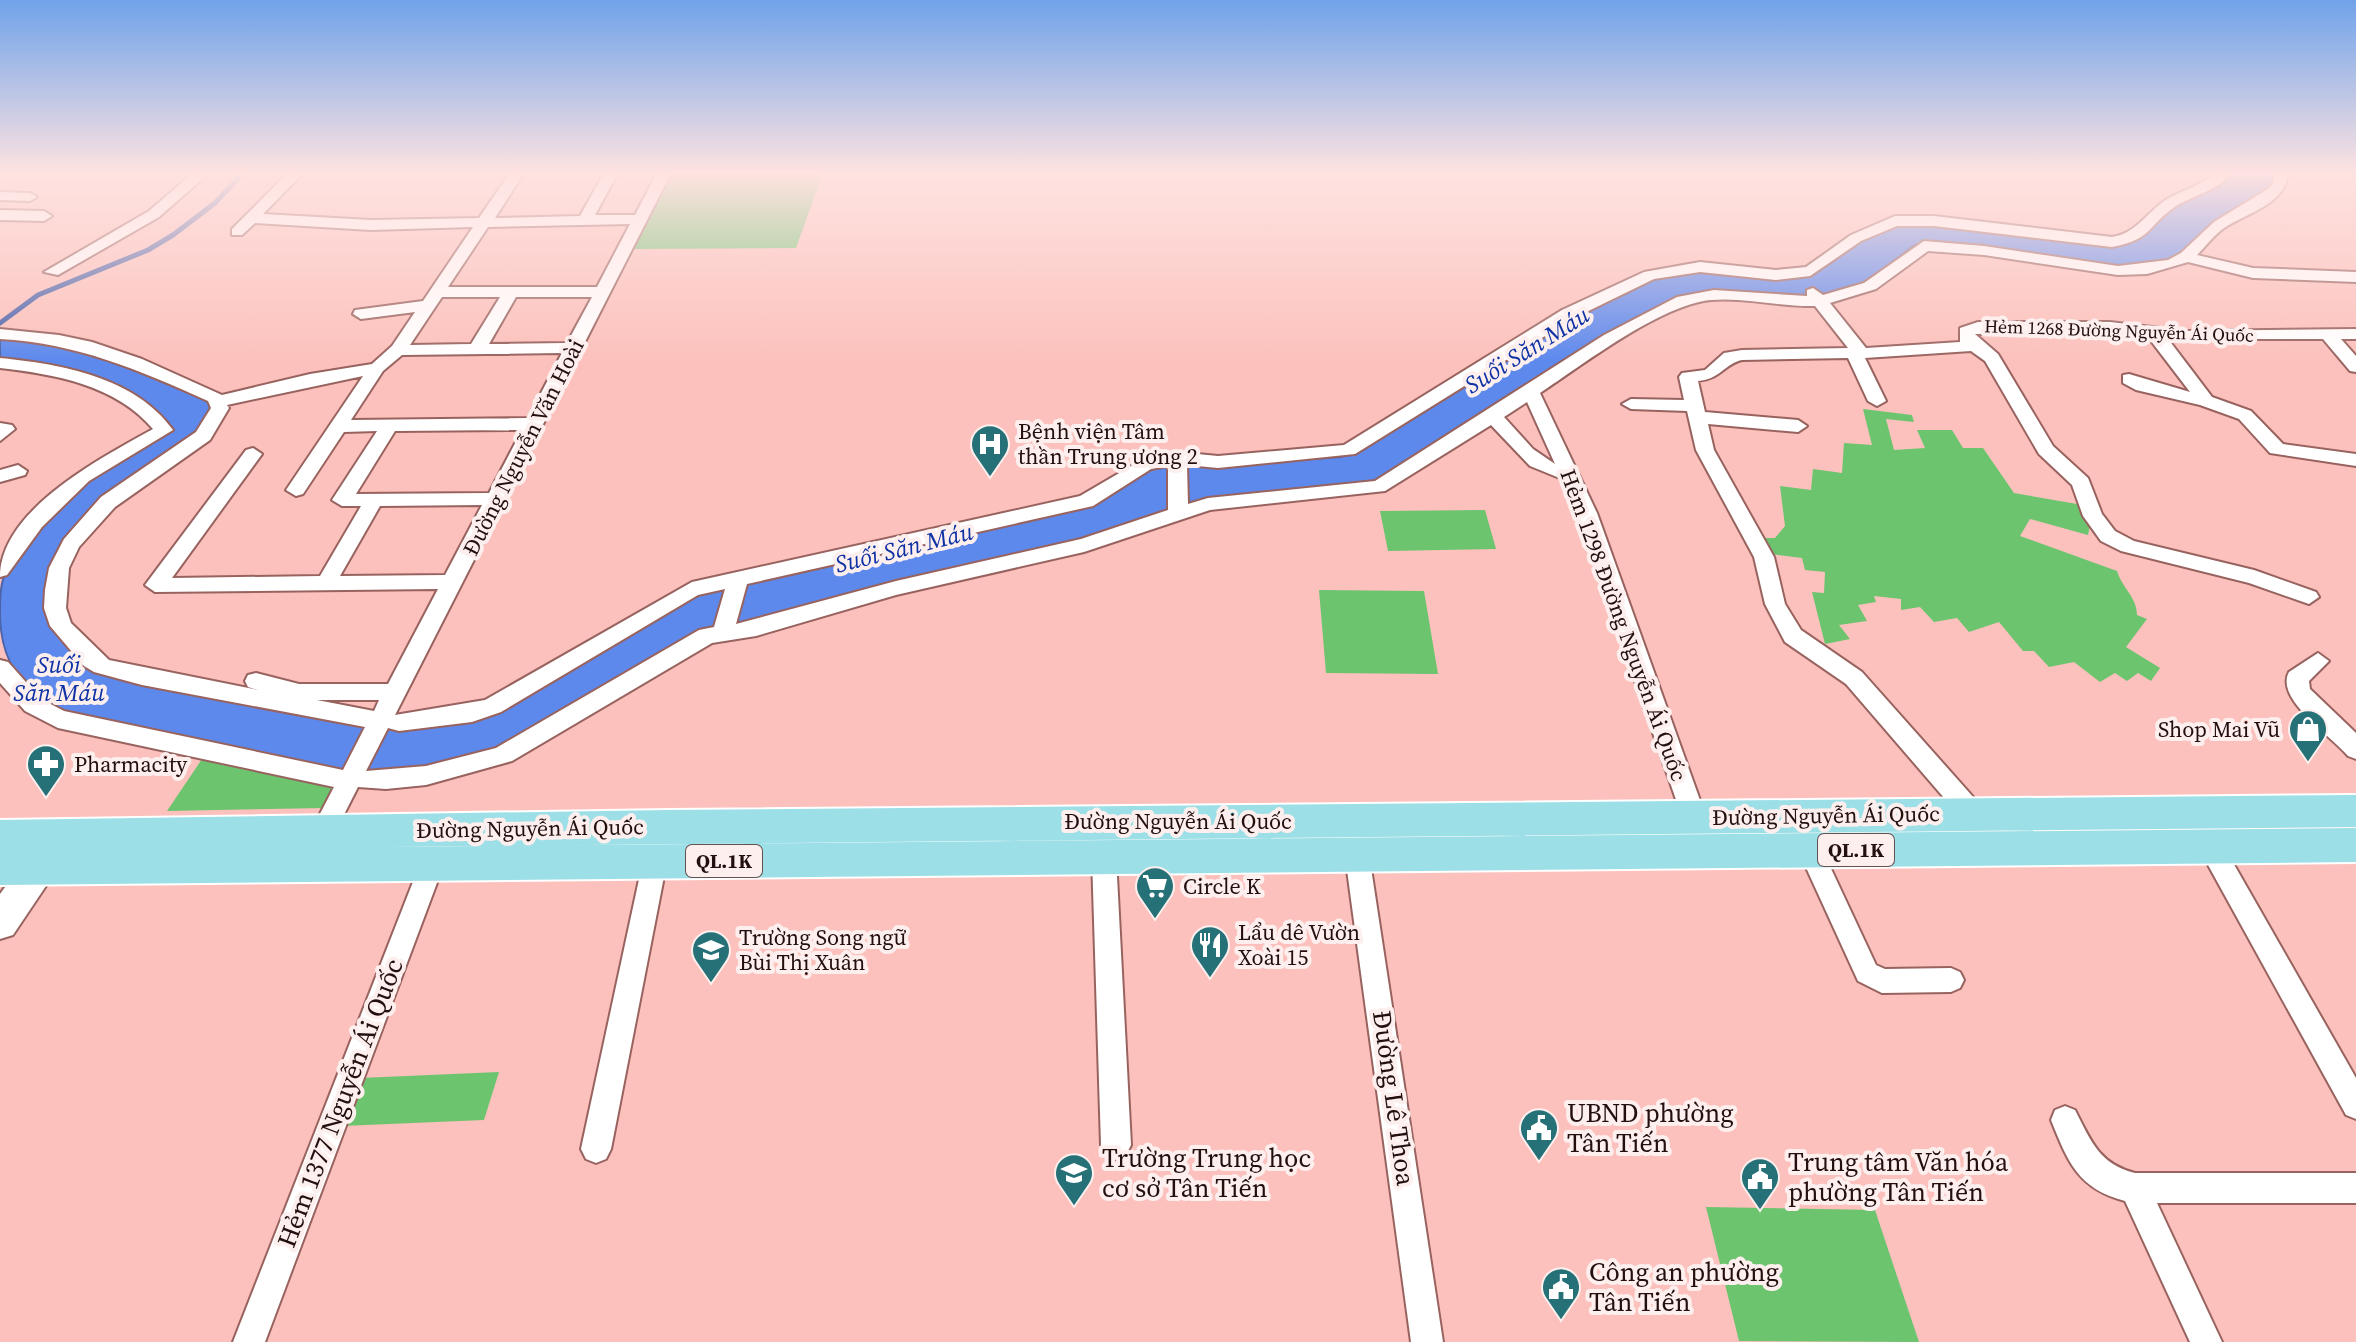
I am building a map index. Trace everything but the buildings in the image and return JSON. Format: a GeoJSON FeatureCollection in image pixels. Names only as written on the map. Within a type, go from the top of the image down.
{"type":"FeatureCollection","features":[{"type":"Feature","properties":{"kind":"main road","name":"Đường Nguyễn Ái Quốc"},"geometry":{"type":"LineString","coordinates":[[0,837],[50,852],[432,864],[1104,857],[1694,817],[2356,811]]}},
{"type":"Feature","properties":{"kind":"main road","name":"Đường Nguyễn Ái Quốc"},"geometry":{"type":"LineString","coordinates":[[0,868],[50,852],[323,831],[1354,838],[1810,850],[2356,845]]}},
{"type":"Feature","properties":{"kind":"main road"},"geometry":{"type":"LineString","coordinates":[[0,923],[50,852]]}},
{"type":"Feature","properties":{"kind":"street"},"geometry":{"type":"LineString","coordinates":[[52,272],[116,236]]}},
{"type":"Feature","properties":{"kind":"street"},"geometry":{"type":"LineString","coordinates":[[296,490],[377,368],[398,350],[474,236]]}},
{"type":"Feature","properties":{"kind":"street","name":"Đường Nguyễn Văn Hoài"},"geometry":{"type":"LineString","coordinates":[[357,781],[391,722],[397,692],[631,236]]}},
{"type":"Feature","properties":{"kind":"street"},"geometry":{"type":"LineString","coordinates":[[0,334],[81,342],[215,398],[220,408],[203,436],[134,481],[88,522],[59,568],[55,608],[61,626],[92,660],[142,677],[391,722],[472,713],[493,706],[681,594],[738,578],[1080,502],[1145,464],[1177,458],[1218,462],[1348,450],[1568,314],[1650,275],[1700,267],[1790,274],[1820,267],[1861,236]]}},
{"type":"Feature","properties":{"kind":"street"},"geometry":{"type":"LineString","coordinates":[[2058,236],[2112,242],[2136,236]]}},
{"type":"Feature","properties":{"kind":"street"},"geometry":{"type":"LineString","coordinates":[[0,668],[33,705],[58,719],[357,781],[394,780],[493,760],[522,747],[695,642],[1084,545],[1227,500],[1378,487],[1396,479],[1610,339],[1683,300],[1714,295],[1780,302],[1821,301],[1870,286],[1924,246],[2141,271],[2175,264],[2207,236]]}},
{"type":"Feature","properties":{"kind":"street"},"geometry":{"type":"LineString","coordinates":[[2112,242],[2141,271]]}},
{"type":"Feature","properties":{"kind":"street"},"geometry":{"type":"LineString","coordinates":[[2186,257],[2253,273],[2356,277]]}},
{"type":"Feature","properties":{"kind":"street"},"geometry":{"type":"LineString","coordinates":[[1790,274],[1821,301],[1858,353],[1877,401]]}},
{"type":"Feature","properties":{"kind":"street"},"geometry":{"type":"LineString","coordinates":[[361,314],[433,298],[511,292],[602,292]]}},
{"type":"Feature","properties":{"kind":"street"},"geometry":{"type":"LineString","coordinates":[[477,349],[511,292]]}},
{"type":"Feature","properties":{"kind":"street","name":"Hẻm 1268 Đường Nguyễn Ái Quốc"},"geometry":{"type":"LineString","coordinates":[[1974,346],[1967,339],[1966,332],[1978,327],[2100,327],[2155,334],[2356,334]]}},
{"type":"Feature","properties":{"kind":"street"},"geometry":{"type":"LineString","coordinates":[[2155,334],[2206,401]]}},
{"type":"Feature","properties":{"kind":"street"},"geometry":{"type":"LineString","coordinates":[[2327,334],[2356,367]]}},
{"type":"Feature","properties":{"kind":"street"},"geometry":{"type":"LineString","coordinates":[[1974,346],[1992,358],[2046,450],[2081,482],[2093,516],[2108,536],[2128,546],[2254,577],[2309,597]]}},
{"type":"Feature","properties":{"kind":"street","name":"Hẻm 1268 Đường Nguyễn Ái Quốc"},"geometry":{"type":"LineString","coordinates":[[1695,412],[1688,377],[1717,372],[1730,357],[1974,346]]}},
{"type":"Feature","properties":{"kind":"street"},"geometry":{"type":"LineString","coordinates":[[398,350],[574,348]]}},
{"type":"Feature","properties":{"kind":"street"},"geometry":{"type":"LineString","coordinates":[[0,363],[66,372],[131,401],[164,430],[91,471],[35,522],[0,570]]}},
{"type":"Feature","properties":{"kind":"street"},"geometry":{"type":"LineString","coordinates":[[217,402],[310,379],[377,368]]}},
{"type":"Feature","properties":{"kind":"street"},"geometry":{"type":"LineString","coordinates":[[2129,379],[2142,386],[2206,401],[2245,415],[2281,452],[2356,460]]}},
{"type":"Feature","properties":{"kind":"street","name":"Hẻm 1298 Đường Nguyễn Ái Quốc"},"geometry":{"type":"LineString","coordinates":[[1531,392],[1587,513],[1694,817]]}},
{"type":"Feature","properties":{"kind":"street"},"geometry":{"type":"LineString","coordinates":[[1631,404],[1798,426]]}},
{"type":"Feature","properties":{"kind":"street"},"geometry":{"type":"LineString","coordinates":[[1695,412],[1705,450],[1764,557],[1775,604],[1793,636],[1854,678],[1973,814]]}},
{"type":"Feature","properties":{"kind":"street"},"geometry":{"type":"LineString","coordinates":[[1493,416],[1540,467],[1555,474],[1569,474]]}},
{"type":"Feature","properties":{"kind":"street"},"geometry":{"type":"LineString","coordinates":[[339,426],[535,424]]}},
{"type":"Feature","properties":{"kind":"street"},"geometry":{"type":"LineString","coordinates":[[390,425],[342,500],[496,499]]}},
{"type":"Feature","properties":{"kind":"street"},"geometry":{"type":"LineString","coordinates":[[0,429],[6,429],[0,435]]}},
{"type":"Feature","properties":{"kind":"street"},"geometry":{"type":"LineString","coordinates":[[253,454],[155,585],[454,582]]}},
{"type":"Feature","properties":{"kind":"street"},"geometry":{"type":"LineString","coordinates":[[1177,458],[1178,515]]}},
{"type":"Feature","properties":{"kind":"street"},"geometry":{"type":"LineString","coordinates":[[91,471],[134,481]]}},
{"type":"Feature","properties":{"kind":"street"},"geometry":{"type":"LineString","coordinates":[[326,583],[374,500]]}},
{"type":"Feature","properties":{"kind":"street"},"geometry":{"type":"LineString","coordinates":[[722,635],[738,578]]}},
{"type":"Feature","properties":{"kind":"street"},"geometry":{"type":"LineString","coordinates":[[2318,661],[2297,678],[2297,687],[2307,703],[2347,735],[2356,750]]}},
{"type":"Feature","properties":{"kind":"street"},"geometry":{"type":"LineString","coordinates":[[256,681],[299,692],[397,692]]}},
{"type":"Feature","properties":{"kind":"street"},"geometry":{"type":"LineString","coordinates":[[323,831],[357,781]]}},
{"type":"Feature","properties":{"kind":"street","name":"Đường Lê Thoa"},"geometry":{"type":"LineString","coordinates":[[1354,838],[1427,1342]]}},
{"type":"Feature","properties":{"kind":"street"},"geometry":{"type":"LineString","coordinates":[[2211,847],[2356,1105]]}},
{"type":"Feature","properties":{"kind":"street"},"geometry":{"type":"LineString","coordinates":[[1810,850],[1867,973],[1882,981],[1951,980]]}},
{"type":"Feature","properties":{"kind":"street"},"geometry":{"type":"LineString","coordinates":[[1104,857],[1116,1145]]}},
{"type":"Feature","properties":{"kind":"street"},"geometry":{"type":"LineString","coordinates":[[596,1149],[655,861]]}},
{"type":"Feature","properties":{"kind":"street","name":"Hẻm 1377 Nguyễn Ái Quốc"},"geometry":{"type":"LineString","coordinates":[[249,1342],[432,864]]}},
{"type":"Feature","properties":{"kind":"street"},"geometry":{"type":"LineString","coordinates":[[2065,1120],[2096,1176],[2135,1188],[2356,1188]]}},
{"type":"Feature","properties":{"kind":"street"},"geometry":{"type":"LineString","coordinates":[[2135,1188],[2206,1342]]}},
{"type":"Feature","properties":{"kind":"green space"},"geometry":{"type":"Polygon","coordinates":[[[640,236],[800,236],[796,248],[633,249],[640,236]]]}},
{"type":"Feature","properties":{"kind":"green space"},"geometry":{"type":"Polygon","coordinates":[[[1863,409],[1912,415],[1914,422],[1886,419],[1894,450],[1925,448],[1917,430],[1952,430],[1963,448],[1983,448],[2014,493],[2083,505],[2090,525],[2088,535],[2030,519],[2020,536],[2117,571],[2135,603],[2137,615],[2147,619],[2126,647],[2160,668],[2151,681],[2138,673],[2127,681],[2115,673],[2100,682],[2074,662],[2049,667],[2034,651],[2023,651],[1999,622],[1969,632],[1957,618],[1934,622],[1920,607],[1901,610],[1901,599],[1874,596],[1876,602],[1858,605],[1867,621],[1839,625],[1850,639],[1825,644],[1812,592],[1824,593],[1825,572],[1805,570],[1802,558],[1771,554],[1761,538],[1775,538],[1785,526],[1780,486],[1811,490],[1813,469],[1842,473],[1844,443],[1872,445],[1863,409]]]}},
{"type":"Feature","properties":{"kind":"green space"},"geometry":{"type":"Polygon","coordinates":[[[1485,510],[1496,549],[1388,551],[1380,511],[1485,510]]]}},
{"type":"Feature","properties":{"kind":"green space"},"geometry":{"type":"Polygon","coordinates":[[[1319,590],[1424,591],[1438,674],[1326,673],[1319,590]]]}},
{"type":"Feature","properties":{"kind":"green space"},"geometry":{"type":"Polygon","coordinates":[[[202,759],[338,786],[326,808],[167,811],[202,759]]]}},
{"type":"Feature","properties":{"kind":"green space"},"geometry":{"type":"Polygon","coordinates":[[[499,1072],[484,1120],[342,1126],[360,1078],[499,1072]]]}},
{"type":"Feature","properties":{"kind":"green space"},"geometry":{"type":"Polygon","coordinates":[[[1706,1207],[1875,1210],[1919,1342],[1739,1341],[1706,1207]]]}},
{"type":"Feature","properties":{"kind":"water","name":"Suối Săn Máu"},"geometry":{"type":"Polygon","coordinates":[[[1871,236],[2044,236],[2129,244],[2139,236],[2200,236],[2171,260],[2151,265],[2123,266],[2013,256],[1922,243],[1913,246],[1864,284],[1823,297],[1691,295],[1375,483],[1204,501],[1082,540],[754,623],[705,631],[490,755],[394,774],[345,772],[65,714],[37,695],[16,673],[4,646],[1,630],[1,586],[6,571],[24,542],[48,515],[89,479],[110,463],[154,441],[170,429],[169,423],[149,408],[110,385],[48,365],[0,359],[0,337],[81,350],[208,401],[213,409],[196,435],[98,505],[46,610],[52,629],[86,666],[131,682],[396,728],[473,719],[694,592],[1087,506],[1148,468],[1166,464],[1203,466],[1341,457],[1357,452],[1573,315],[1654,278],[1701,270],[1809,275],[1871,236]]]}},
{"type":"Feature","properties":{"kind":"waterway"},"geometry":{"type":"LineString","coordinates":[[0,323],[38,295],[148,250],[172,236]]}},
{"type":"Feature","properties":{"kind":"place","name":"Bệnh viện Tâm thần Trung ương 2"},"geometry":{"type":"Point","coordinates":[990,478]}},
{"type":"Feature","properties":{"kind":"place","name":"Shop Mai Vũ"},"geometry":{"type":"Point","coordinates":[2308,763]}},
{"type":"Feature","properties":{"kind":"place","name":"Pharmacity"},"geometry":{"type":"Point","coordinates":[46,798]}},
{"type":"Feature","properties":{"kind":"place","name":"Circle K"},"geometry":{"type":"Point","coordinates":[1155,920]}},
{"type":"Feature","properties":{"kind":"place","name":"Lẩu dê Vườn Xoài 15"},"geometry":{"type":"Point","coordinates":[1210,979]}},
{"type":"Feature","properties":{"kind":"place","name":"Trường Song ngữ Bùi Thị Xuân"},"geometry":{"type":"Point","coordinates":[711,984]}},
{"type":"Feature","properties":{"kind":"place","name":"UBND phường Tân Tiến"},"geometry":{"type":"Point","coordinates":[1539,1162]}},
{"type":"Feature","properties":{"kind":"place","name":"Trường Trung học cơ sở Tân Tiến"},"geometry":{"type":"Point","coordinates":[1074,1207]}},
{"type":"Feature","properties":{"kind":"place","name":"Trung tâm Văn hóa phường Tân Tiến"},"geometry":{"type":"Point","coordinates":[1760,1211]}},
{"type":"Feature","properties":{"kind":"place","name":"Công an phường Tân Tiến"},"geometry":{"type":"Point","coordinates":[1561,1321]}}]}
